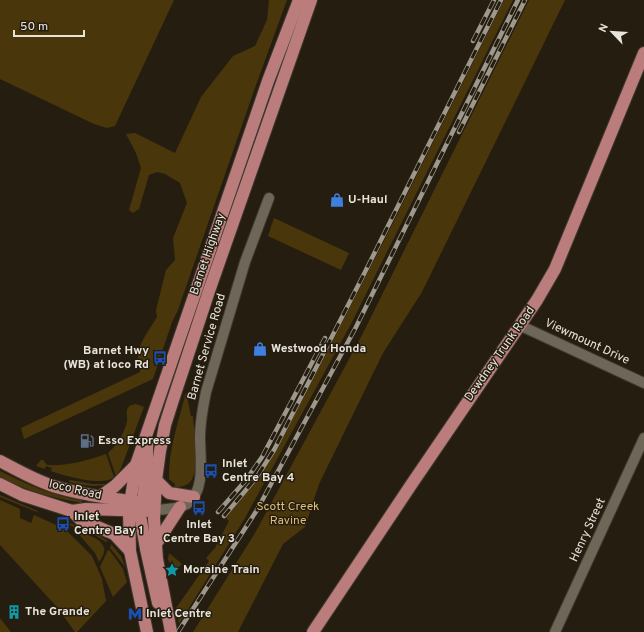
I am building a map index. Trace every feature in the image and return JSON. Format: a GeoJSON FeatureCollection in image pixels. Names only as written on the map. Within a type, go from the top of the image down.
{"type":"FeatureCollection","features":[{"type":"Feature","properties":{"kind":"main road","name":"Barnet Highway"},"geometry":{"type":"LineString","coordinates":[[145,507],[136,465],[268,81],[299,0]]}},
{"type":"Feature","properties":{"kind":"main road","name":"Barnet Highway"},"geometry":{"type":"LineString","coordinates":[[145,507],[156,480],[160,451],[173,400],[209,291],[311,0]]}},
{"type":"Feature","properties":{"kind":"main road","name":"Dewdney Trunk Road"},"geometry":{"type":"LineString","coordinates":[[313,632],[537,300],[556,269],[640,74],[644,53]]}},
{"type":"Feature","properties":{"kind":"main road"},"geometry":{"type":"LineString","coordinates":[[147,431],[145,507],[162,607],[171,632]]}},
{"type":"Feature","properties":{"kind":"main road","name":"Ioco Road"},"geometry":{"type":"LineString","coordinates":[[0,461],[50,485],[145,507]]}},
{"type":"Feature","properties":{"kind":"main road"},"geometry":{"type":"LineString","coordinates":[[101,496],[136,465]]}},
{"type":"Feature","properties":{"kind":"main road"},"geometry":{"type":"LineString","coordinates":[[156,480],[169,493],[194,497]]}},
{"type":"Feature","properties":{"kind":"main road","name":"Ioco Road"},"geometry":{"type":"LineString","coordinates":[[0,484],[22,495],[72,511],[86,508],[145,507]]}},
{"type":"Feature","properties":{"kind":"main road"},"geometry":{"type":"LineString","coordinates":[[145,507],[156,544],[163,632]]}},
{"type":"Feature","properties":{"kind":"main road"},"geometry":{"type":"LineString","coordinates":[[130,552],[145,507]]}},
{"type":"Feature","properties":{"kind":"main road"},"geometry":{"type":"LineString","coordinates":[[156,544],[180,507]]}},
{"type":"Feature","properties":{"kind":"main road"},"geometry":{"type":"LineString","coordinates":[[72,511],[81,520],[114,534],[130,552],[147,631]]}},
{"type":"Feature","properties":{"kind":"street","name":"Barnet Service Road"},"geometry":{"type":"LineString","coordinates":[[194,497],[198,489],[201,469],[200,438],[202,411],[206,392],[246,262],[269,198]]}},
{"type":"Feature","properties":{"kind":"street","name":"Viewmount Drive"},"geometry":{"type":"LineString","coordinates":[[519,325],[644,383]]}},
{"type":"Feature","properties":{"kind":"street","name":"Henry Street"},"geometry":{"type":"LineString","coordinates":[[555,632],[644,438]]}},
{"type":"Feature","properties":{"kind":"street"},"geometry":{"type":"LineString","coordinates":[[145,507],[180,507],[194,497]]}},
{"type":"Feature","properties":{"kind":"green space"},"geometry":{"type":"Polygon","coordinates":[[[0,0],[174,0],[115,126],[107,128],[94,124],[0,79],[0,0]]]}},
{"type":"Feature","properties":{"kind":"green space"},"geometry":{"type":"Polygon","coordinates":[[[269,0],[287,0],[153,379],[24,439],[21,428],[140,372],[138,357],[140,346],[157,317],[156,310],[166,270],[175,260],[173,238],[187,203],[180,183],[165,174],[157,172],[149,175],[139,209],[133,213],[129,210],[141,168],[136,153],[126,134],[135,133],[175,153],[201,97],[233,56],[255,46],[267,20],[269,0]]]}},
{"type":"Feature","properties":{"kind":"green space"},"geometry":{"type":"Polygon","coordinates":[[[504,0],[513,0],[351,324],[245,518],[179,624],[176,608],[209,561],[206,558],[215,548],[229,521],[225,517],[255,479],[282,439],[384,241],[504,0]]]}},
{"type":"Feature","properties":{"kind":"green space","name":"Scott Creek Ravine"},"geometry":{"type":"Polygon","coordinates":[[[529,0],[565,0],[422,292],[383,353],[319,484],[305,527],[283,544],[238,632],[193,632],[255,533],[361,337],[529,0]]]}},
{"type":"Feature","properties":{"kind":"green space"},"geometry":{"type":"Polygon","coordinates":[[[274,218],[349,253],[341,270],[268,236],[274,218]]]}},
{"type":"Feature","properties":{"kind":"green space"},"geometry":{"type":"Polygon","coordinates":[[[186,392],[191,416],[193,416],[196,464],[193,477],[190,482],[183,486],[175,487],[175,484],[169,479],[170,457],[174,435],[186,392]]]}},
{"type":"Feature","properties":{"kind":"green space"},"geometry":{"type":"Polygon","coordinates":[[[136,404],[144,407],[121,468],[116,476],[108,453],[117,443],[125,429],[128,407],[136,404]]]}},
{"type":"Feature","properties":{"kind":"green space"},"geometry":{"type":"Polygon","coordinates":[[[106,454],[114,477],[109,480],[84,480],[51,471],[52,468],[46,466],[45,469],[36,466],[41,460],[43,460],[47,465],[62,465],[84,461],[106,454]]]}},
{"type":"Feature","properties":{"kind":"green space"},"geometry":{"type":"Polygon","coordinates":[[[0,471],[29,485],[60,496],[82,500],[82,503],[61,499],[30,490],[0,477],[0,471]]]}},
{"type":"Feature","properties":{"kind":"green space"},"geometry":{"type":"Polygon","coordinates":[[[70,480],[93,484],[107,484],[88,486],[69,482],[70,480]]]}},
{"type":"Feature","properties":{"kind":"green space"},"geometry":{"type":"Polygon","coordinates":[[[0,495],[38,511],[37,512],[0,497],[0,495]]]}},
{"type":"Feature","properties":{"kind":"green space"},"geometry":{"type":"Polygon","coordinates":[[[0,500],[20,509],[20,518],[31,523],[34,515],[65,529],[92,556],[102,579],[106,601],[77,632],[75,632],[57,607],[0,545],[0,500]]]}},
{"type":"Feature","properties":{"kind":"green space"},"geometry":{"type":"Polygon","coordinates":[[[67,522],[95,533],[108,541],[106,542],[93,534],[66,524],[67,522]]]}},
{"type":"Feature","properties":{"kind":"green space"},"geometry":{"type":"Polygon","coordinates":[[[75,530],[96,539],[102,544],[104,551],[99,562],[95,553],[75,530]]]}},
{"type":"Feature","properties":{"kind":"green space"},"geometry":{"type":"Polygon","coordinates":[[[111,544],[121,556],[126,568],[110,548],[111,544]]]}},
{"type":"Feature","properties":{"kind":"green space"},"geometry":{"type":"Polygon","coordinates":[[[108,550],[123,569],[127,582],[113,597],[100,567],[108,550]]]}},
{"type":"Feature","properties":{"kind":"green space"},"geometry":{"type":"Polygon","coordinates":[[[169,553],[182,564],[176,570],[168,560],[169,553]]]}},
{"type":"Feature","properties":{"kind":"green space"},"geometry":{"type":"Polygon","coordinates":[[[0,618],[11,632],[0,632],[0,618]]]}},
{"type":"Feature","properties":{"kind":"railway"},"geometry":{"type":"LineString","coordinates":[[473,41],[494,0]]}},
{"type":"Feature","properties":{"kind":"railway"},"geometry":{"type":"LineString","coordinates":[[224,516],[256,478],[274,450],[501,0]]}},
{"type":"Feature","properties":{"kind":"railway"},"geometry":{"type":"LineString","coordinates":[[178,632],[257,510],[356,327],[518,0]]}},
{"type":"Feature","properties":{"kind":"railway"},"geometry":{"type":"LineString","coordinates":[[459,132],[525,0]]}},
{"type":"Feature","properties":{"kind":"railway"},"geometry":{"type":"LineString","coordinates":[[218,512],[246,480],[262,457],[325,338]]}},
{"type":"Feature","properties":{"kind":"place","name":"U-Haul"},"geometry":{"type":"Point","coordinates":[337,200]}},
{"type":"Feature","properties":{"kind":"place","name":"Westwood Honda"},"geometry":{"type":"Point","coordinates":[260,349]}},
{"type":"Feature","properties":{"kind":"place","name":"Barnet Hwy (WB) at Ioco Rd"},"geometry":{"type":"Point","coordinates":[160,358]}},
{"type":"Feature","properties":{"kind":"place","name":"Esso Express"},"geometry":{"type":"Point","coordinates":[87,441]}},
{"type":"Feature","properties":{"kind":"place","name":"Inlet Centre Bay 4"},"geometry":{"type":"Point","coordinates":[211,471]}},
{"type":"Feature","properties":{"kind":"place","name":"Inlet Centre Bay 3"},"geometry":{"type":"Point","coordinates":[199,508]}},
{"type":"Feature","properties":{"kind":"place","name":"Inlet Centre Bay 1"},"geometry":{"type":"Point","coordinates":[63,524]}},
{"type":"Feature","properties":{"kind":"place","name":"Moraine Train"},"geometry":{"type":"Point","coordinates":[172,570]}},
{"type":"Feature","properties":{"kind":"place","name":"The Grande"},"geometry":{"type":"Point","coordinates":[14,612]}},
{"type":"Feature","properties":{"kind":"place","name":"Inlet Centre"},"geometry":{"type":"Point","coordinates":[135,614]}}]}
